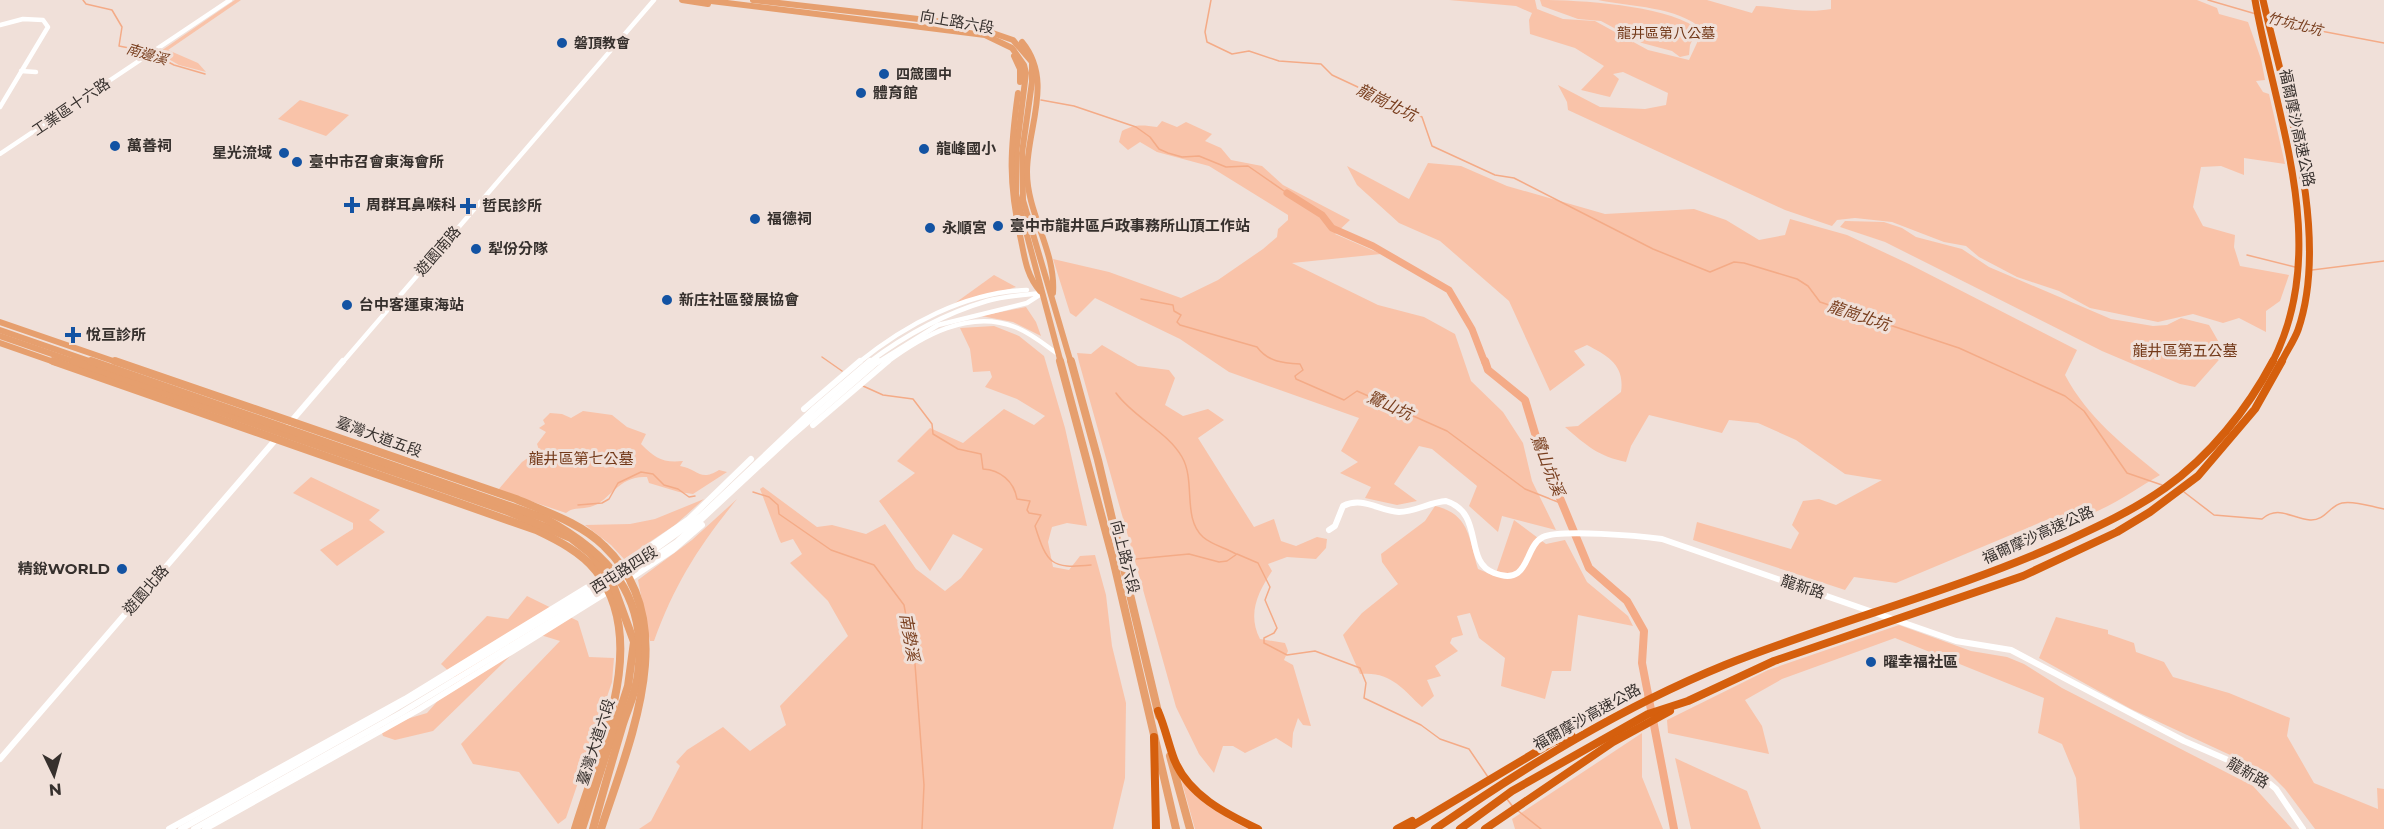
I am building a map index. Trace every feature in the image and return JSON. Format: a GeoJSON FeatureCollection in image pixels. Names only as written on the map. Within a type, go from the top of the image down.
{"type":"FeatureCollection","features":[{"type":"Feature","properties":{"kind":"highway","name":"福爾摩沙高速公路"},"geometry":{"type":"LineString","coordinates":[[1435,829],[1481,797],[1587,731],[1724,666],[1796,639],[1956,586],[2051,548],[2140,505],[2176,479],[2210,449],[2265,377],[2283,341],[2296,287],[2300,225],[2294,175],[2255,0]]}},
{"type":"Feature","properties":{"kind":"highway","name":"福爾摩沙高速公路"},"geometry":{"type":"LineString","coordinates":[[1460,829],[1512,791],[1603,737],[1648,714],[1688,701],[1774,661],[2023,576],[2117,532],[2177,492],[2219,453],[2255,409],[2298,330],[2309,273],[2308,198],[2263,0]]}},
{"type":"Feature","properties":{"kind":"highway"},"geometry":{"type":"LineString","coordinates":[[1487,827],[1520,807],[1613,742],[1688,701]]}},
{"type":"Feature","properties":{"kind":"highway"},"geometry":{"type":"LineString","coordinates":[[1158,711],[1176,762],[1185,778],[1219,807],[1258,829]]}},
{"type":"Feature","properties":{"kind":"highway"},"geometry":{"type":"LineString","coordinates":[[1407,829],[1553,742],[1587,731]]}},
{"type":"Feature","properties":{"kind":"highway"},"geometry":{"type":"LineString","coordinates":[[1154,737],[1154,769],[1159,815],[1156,829]]}},
{"type":"Feature","properties":{"kind":"highway"},"geometry":{"type":"LineString","coordinates":[[1397,829],[1435,811]]}},
{"type":"Feature","properties":{"kind":"main road","name":"向上路六段"},"geometry":{"type":"LineString","coordinates":[[682,0],[964,34],[984,38],[1007,48],[1018,63],[1021,74],[1010,149],[1011,196],[1029,278],[1042,293]]}},
{"type":"Feature","properties":{"kind":"main road","name":"向上路六段"},"geometry":{"type":"LineString","coordinates":[[703,0],[978,33],[996,38],[1013,48],[1023,63],[1026,73],[1016,154],[1016,194],[1113,560],[1176,829]]}},
{"type":"Feature","properties":{"kind":"main road","name":"向上路六段"},"geometry":{"type":"LineString","coordinates":[[728,0],[984,30],[1001,34],[1018,44],[1032,62],[1033,71],[1022,153],[1023,200],[1053,296],[1119,540],[1158,711],[1190,829]]}},
{"type":"Feature","properties":{"kind":"main road","name":"向上路六段"},"geometry":{"type":"LineString","coordinates":[[753,0],[982,26],[1002,31],[1026,45],[1037,61],[1039,75],[1029,151],[1028,190],[1032,212],[1055,278],[1053,296]]}},
{"type":"Feature","properties":{"kind":"main road","name":"臺灣大道五段"},"geometry":{"type":"LineString","coordinates":[[0,322],[284,430],[536,530],[608,575],[627,581]]}},
{"type":"Feature","properties":{"kind":"main road","name":"臺灣大道五段"},"geometry":{"type":"LineString","coordinates":[[0,330],[284,430]]}},
{"type":"Feature","properties":{"kind":"main road","name":"臺灣大道五段"},"geometry":{"type":"LineString","coordinates":[[0,336],[544,518],[582,538],[608,575],[621,631],[622,668]]}},
{"type":"Feature","properties":{"kind":"main road","name":"臺灣大道五段"},"geometry":{"type":"LineString","coordinates":[[0,343],[284,430],[387,456],[516,499],[563,519],[595,538],[623,566],[627,581],[644,614],[641,678]]}},
{"type":"Feature","properties":{"kind":"main road","name":"臺灣大道五段"},"geometry":{"type":"LineString","coordinates":[[611,590],[634,642],[632,662]]}},
{"type":"Feature","properties":{"kind":"main road","name":"臺灣大道六段"},"geometry":{"type":"LineString","coordinates":[[582,829],[628,686],[632,662]]}},
{"type":"Feature","properties":{"kind":"main road","name":"臺灣大道六段"},"geometry":{"type":"LineString","coordinates":[[575,829],[619,685],[622,668]]}},
{"type":"Feature","properties":{"kind":"main road","name":"臺灣大道六段"},"geometry":{"type":"LineString","coordinates":[[592,829],[641,678]]}},
{"type":"Feature","properties":{"kind":"main road","name":"臺灣大道六段"},"geometry":{"type":"LineString","coordinates":[[601,829],[641,678]]}},
{"type":"Feature","properties":{"kind":"street","name":"工業區十六路"},"geometry":{"type":"LineString","coordinates":[[0,154],[230,0]]}},
{"type":"Feature","properties":{"kind":"street","name":"遊園南路"},"geometry":{"type":"LineString","coordinates":[[284,430],[654,0]]}},
{"type":"Feature","properties":{"kind":"street"},"geometry":{"type":"LineString","coordinates":[[0,25],[28,18],[41,19],[47,24],[46,30],[0,107]]}},
{"type":"Feature","properties":{"kind":"street"},"geometry":{"type":"LineString","coordinates":[[21,71],[36,72]]}},
{"type":"Feature","properties":{"kind":"street"},"geometry":{"type":"LineString","coordinates":[[804,409],[869,352],[914,323],[955,306],[987,297],[1025,290],[1053,296]]}},
{"type":"Feature","properties":{"kind":"street","name":"西屯路四段"},"geometry":{"type":"LineString","coordinates":[[194,829],[401,713],[675,540],[880,360],[923,333],[951,321],[1027,303],[1042,293]]}},
{"type":"Feature","properties":{"kind":"street","name":"西屯路四段"},"geometry":{"type":"LineString","coordinates":[[675,540],[835,389],[888,345],[913,329],[955,310],[1024,294],[1042,293]]}},
{"type":"Feature","properties":{"kind":"street"},"geometry":{"type":"LineString","coordinates":[[951,321],[987,321],[1013,326],[1059,355]]}},
{"type":"Feature","properties":{"kind":"street"},"geometry":{"type":"LineString","coordinates":[[813,425],[874,372],[919,340],[953,326],[987,321]]}},
{"type":"Feature","properties":{"kind":"street","name":"遊園北路"},"geometry":{"type":"LineString","coordinates":[[0,759],[284,430]]}},
{"type":"Feature","properties":{"kind":"street","name":"西屯路四段"},"geometry":{"type":"LineString","coordinates":[[169,829],[405,699],[623,566],[689,519],[751,459]]}},
{"type":"Feature","properties":{"kind":"street","name":"西屯路四段"},"geometry":{"type":"LineString","coordinates":[[205,829],[450,690],[627,581],[688,538],[732,498],[764,462]]}},
{"type":"Feature","properties":{"kind":"street","name":"龍新路"},"geometry":{"type":"LineString","coordinates":[[1329,530],[1335,526],[1344,506],[1352,502],[1401,512],[1431,501],[1449,503],[1460,508],[1468,519],[1480,563],[1490,572],[1509,575],[1525,567],[1538,540],[1565,534],[1590,533],[1639,534],[1662,539],[1956,641],[2011,650],[2184,741],[2244,767],[2264,779],[2276,789],[2303,829]]}},
{"type":"Feature","properties":{"kind":"street"},"geometry":{"type":"LineString","coordinates":[[544,518],[563,519]]}},
{"type":"Feature","properties":{"kind":"street","name":"西屯路四段"},"geometry":{"type":"LineString","coordinates":[[181,829],[556,616]]}},
{"type":"Feature","properties":{"kind":"street"},"geometry":{"type":"LineString","coordinates":[[405,699],[443,681]]}},
{"type":"Feature","properties":{"kind":"street"},"geometry":{"type":"LineString","coordinates":[[401,713],[450,690]]}},
{"type":"Feature","properties":{"kind":"green space"},"geometry":{"type":"Polygon","coordinates":[[[235,0],[241,0],[168,50],[198,63],[206,72],[179,65],[158,53],[235,0]]]}},
{"type":"Feature","properties":{"kind":"green space"},"geometry":{"type":"Polygon","coordinates":[[[1449,0],[1535,0],[1537,9],[1563,19],[1595,21],[1648,50],[1689,60],[1703,30],[1693,22],[1667,12],[1598,0],[1707,0],[1752,13],[1756,6],[1803,11],[1831,9],[1831,0],[2197,0],[2217,8],[2219,14],[2248,22],[2261,59],[2265,80],[2256,81],[2263,92],[2269,94],[2285,164],[2244,158],[2244,175],[2221,166],[2201,167],[2193,207],[2203,226],[2235,235],[2234,247],[2240,266],[2289,275],[2280,301],[2266,311],[2266,332],[2239,318],[2223,323],[2193,314],[2158,322],[2090,308],[2059,291],[2017,277],[1979,257],[1966,246],[1944,242],[1892,222],[1855,218],[1837,220],[1832,226],[1785,210],[1568,110],[1567,102],[1558,85],[1600,107],[1645,109],[1666,105],[1668,93],[1623,72],[1613,74],[1619,79],[1610,97],[1581,90],[1604,66],[1575,48],[1530,34],[1529,20],[1532,13],[1516,6],[1449,0]]]}},
{"type":"Feature","properties":{"kind":"green space","name":"龍井區第八公墓"},"geometry":{"type":"Polygon","coordinates":[[[1540,0],[1577,1],[1642,9],[1681,20],[1695,27],[1696,32],[1690,45],[1689,55],[1680,57],[1672,51],[1642,43],[1601,21],[1578,19],[1542,6],[1540,0]]]}},
{"type":"Feature","properties":{"kind":"green space"},"geometry":{"type":"Polygon","coordinates":[[[300,100],[349,115],[326,136],[278,119],[300,100]]]}},
{"type":"Feature","properties":{"kind":"green space"},"geometry":{"type":"Polygon","coordinates":[[[1162,121],[1177,127],[1186,122],[1212,134],[1205,141],[1221,148],[1231,160],[1262,166],[1283,185],[1350,220],[1335,234],[1381,254],[1292,263],[1378,305],[1424,317],[1455,334],[1471,381],[1503,412],[1523,443],[1532,481],[1556,530],[1502,516],[1498,532],[1469,506],[1477,486],[1432,449],[1419,446],[1394,484],[1417,501],[1397,505],[1365,498],[1371,487],[1340,473],[1358,462],[1341,451],[1359,418],[1229,372],[1180,339],[1095,298],[1076,317],[1070,313],[1053,259],[1109,272],[1181,298],[1218,280],[1263,249],[1277,237],[1278,229],[1288,220],[1288,215],[1209,166],[1157,152],[1140,142],[1128,150],[1119,142],[1122,131],[1139,126],[1157,127],[1162,121]]]}},
{"type":"Feature","properties":{"kind":"green space"},"geometry":{"type":"Polygon","coordinates":[[[1428,163],[1461,166],[1507,186],[1605,214],[1694,209],[1726,220],[1759,240],[1785,235],[1790,219],[1847,235],[2077,350],[2065,375],[2074,390],[2107,430],[2160,475],[2093,513],[2064,520],[2051,518],[1896,583],[1854,577],[1845,590],[1693,540],[1697,522],[1791,549],[1799,533],[1792,525],[1803,501],[1819,499],[1836,505],[1882,480],[1845,474],[1796,440],[1758,423],[1729,420],[1722,433],[1649,415],[1631,446],[1626,462],[1608,457],[1587,445],[1565,427],[1578,426],[1621,392],[1620,375],[1613,362],[1587,345],[1574,351],[1585,365],[1550,391],[1509,301],[1440,241],[1399,223],[1357,185],[1347,166],[1409,199],[1428,163]]]}},
{"type":"Feature","properties":{"kind":"green space","name":"龍井區第五公墓"},"geometry":{"type":"Polygon","coordinates":[[[1845,221],[1884,222],[1902,228],[1916,237],[1962,249],[1989,267],[2111,319],[2153,326],[2167,325],[2181,318],[2209,325],[2225,353],[2195,387],[2180,384],[2102,351],[1885,242],[1840,227],[1845,221]]]}},
{"type":"Feature","properties":{"kind":"green space"},"geometry":{"type":"Polygon","coordinates":[[[994,275],[1016,287],[951,306],[994,275]]]}},
{"type":"Feature","properties":{"kind":"green space"},"geometry":{"type":"Polygon","coordinates":[[[1026,307],[1036,322],[1041,336],[1013,322],[981,316],[1026,307]]]}},
{"type":"Feature","properties":{"kind":"green space"},"geometry":{"type":"Polygon","coordinates":[[[994,326],[1019,336],[1044,356],[1065,428],[1087,526],[1067,523],[1052,527],[1048,542],[1053,567],[1069,570],[1080,556],[1095,555],[1106,595],[1112,646],[1126,703],[1125,778],[1113,829],[639,829],[651,821],[680,766],[676,762],[687,750],[723,727],[750,751],[786,725],[780,706],[848,636],[828,601],[790,563],[802,554],[793,539],[781,543],[760,489],[763,487],[817,527],[832,525],[866,534],[885,524],[916,569],[945,591],[961,578],[983,549],[953,534],[930,571],[879,501],[915,473],[897,461],[930,428],[963,443],[1004,409],[1034,425],[1045,416],[1017,399],[985,387],[992,377],[990,371],[973,372],[970,349],[960,328],[994,326]]]}},
{"type":"Feature","properties":{"kind":"green space"},"geometry":{"type":"Polygon","coordinates":[[[1102,345],[1138,366],[1169,370],[1175,378],[1165,405],[1183,416],[1208,409],[1224,420],[1198,438],[1254,527],[1274,519],[1281,541],[1296,546],[1317,537],[1327,539],[1326,548],[1316,559],[1287,557],[1268,564],[1272,571],[1262,587],[1254,612],[1256,630],[1260,639],[1285,643],[1288,651],[1284,660],[1293,665],[1311,726],[1303,725],[1298,718],[1293,733],[1292,748],[1276,738],[1245,753],[1233,746],[1223,746],[1214,773],[1199,754],[1176,707],[1077,353],[1091,354],[1102,345]]]}},
{"type":"Feature","properties":{"kind":"green space","name":"龍井區第七公墓"},"geometry":{"type":"Polygon","coordinates":[[[583,411],[612,415],[627,427],[646,434],[641,444],[659,458],[683,461],[680,466],[703,475],[719,470],[727,472],[693,494],[649,483],[647,477],[637,477],[622,484],[599,503],[566,513],[498,490],[522,462],[539,450],[537,444],[546,432],[539,428],[545,424],[543,420],[550,413],[562,414],[571,418],[583,411]]]}},
{"type":"Feature","properties":{"kind":"green space"},"geometry":{"type":"Polygon","coordinates":[[[311,477],[380,510],[369,520],[385,532],[337,566],[320,550],[353,529],[353,523],[293,493],[311,477]]]}},
{"type":"Feature","properties":{"kind":"green space"},"geometry":{"type":"Polygon","coordinates":[[[704,499],[675,525],[624,559],[611,545],[585,525],[630,524],[655,519],[704,499]]]}},
{"type":"Feature","properties":{"kind":"green space"},"geometry":{"type":"Polygon","coordinates":[[[737,499],[689,566],[670,601],[654,641],[650,641],[638,580],[692,540],[737,499]]]}},
{"type":"Feature","properties":{"kind":"green space"},"geometry":{"type":"Polygon","coordinates":[[[1435,506],[1447,510],[1462,522],[1470,538],[1478,569],[1495,576],[1514,520],[1546,544],[1565,540],[1587,582],[1628,616],[1633,626],[1578,615],[1571,671],[1552,671],[1545,699],[1501,686],[1505,658],[1479,638],[1470,613],[1457,616],[1463,635],[1452,638],[1450,643],[1458,651],[1435,666],[1441,676],[1427,680],[1434,696],[1422,707],[1402,687],[1388,678],[1380,675],[1360,674],[1343,635],[1362,613],[1398,584],[1382,562],[1381,554],[1425,521],[1435,506]]]}},
{"type":"Feature","properties":{"kind":"green space"},"geometry":{"type":"Polygon","coordinates":[[[527,596],[578,621],[589,657],[614,658],[612,682],[566,818],[558,824],[519,772],[473,764],[461,744],[560,641],[534,633],[433,731],[395,740],[383,736],[380,727],[427,713],[457,679],[441,664],[487,616],[508,619],[527,596]]]}},
{"type":"Feature","properties":{"kind":"green space"},"geometry":{"type":"Polygon","coordinates":[[[2056,617],[2108,630],[2108,634],[2134,643],[2136,652],[2164,662],[2173,677],[2229,693],[2290,718],[2287,736],[2314,783],[2378,809],[2377,788],[2384,789],[2384,829],[2315,829],[2285,789],[2269,773],[2131,709],[2039,658],[2056,617]]]}},
{"type":"Feature","properties":{"kind":"green space"},"geometry":{"type":"Polygon","coordinates":[[[1899,625],[1971,651],[2007,657],[2024,664],[2062,688],[2253,786],[2292,829],[2080,829],[2076,778],[2062,744],[2038,733],[2044,698],[1895,638],[1782,679],[1745,700],[1762,726],[1769,754],[1668,733],[1667,720],[1768,670],[1899,625]]]}},
{"type":"Feature","properties":{"kind":"green space"},"geometry":{"type":"Polygon","coordinates":[[[1642,733],[1642,777],[1663,829],[1515,829],[1512,819],[1642,733]]]}},
{"type":"Feature","properties":{"kind":"green space"},"geometry":{"type":"Polygon","coordinates":[[[1675,758],[1747,791],[1761,829],[1691,829],[1675,758]]]}},
{"type":"Feature","properties":{"kind":"green space"},"geometry":{"type":"Polygon","coordinates":[[[1181,779],[1212,807],[1248,829],[1195,829],[1181,779]]]}},
{"type":"Feature","properties":{"kind":"waterway","name":"南邊溪"},"geometry":{"type":"LineString","coordinates":[[83,0],[86,4],[112,10],[122,27],[119,46],[149,52]]}},
{"type":"Feature","properties":{"kind":"waterway","name":"龍崗北坑"},"geometry":{"type":"LineString","coordinates":[[1211,0],[1205,32],[1207,42],[1232,54],[1249,51],[1279,61],[1321,64],[1332,75],[1422,117],[1432,146],[1495,175],[1514,178],[1653,249],[1710,272],[1734,262],[1797,279],[1808,286],[1820,302],[1959,348],[2065,396],[2084,411],[2127,473],[2162,485]]}},
{"type":"Feature","properties":{"kind":"waterway","name":"竹坑北坑"},"geometry":{"type":"LineString","coordinates":[[2208,0],[2256,14]]}},
{"type":"Feature","properties":{"kind":"waterway","name":"竹坑北坑"},"geometry":{"type":"LineString","coordinates":[[2269,17],[2305,28],[2384,43]]}},
{"type":"Feature","properties":{"kind":"waterway","name":"南邊溪"},"geometry":{"type":"LineString","coordinates":[[153,54],[174,65],[205,74]]}},
{"type":"Feature","properties":{"kind":"waterway"},"geometry":{"type":"LineString","coordinates":[[1041,100],[1074,106],[1136,127],[1150,137],[1159,149],[1168,153],[1182,157],[1199,156],[1226,167],[1248,166],[1287,193]]}},
{"type":"Feature","properties":{"kind":"waterway","name":"鷺山坑溪"},"geometry":{"type":"LineString","coordinates":[[1287,193],[1322,215],[1332,228],[1373,246],[1449,290],[1472,329],[1485,363]]}},
{"type":"Feature","properties":{"kind":"waterway"},"geometry":{"type":"LineString","coordinates":[[2247,255],[2295,267]]}},
{"type":"Feature","properties":{"kind":"waterway"},"geometry":{"type":"LineString","coordinates":[[2312,270],[2384,261]]}},
{"type":"Feature","properties":{"kind":"waterway","name":"鷺山坑"},"geometry":{"type":"LineString","coordinates":[[1141,299],[1173,305],[1174,311],[1181,315],[1177,322],[1180,325],[1257,347],[1266,356],[1276,361],[1300,364],[1303,370],[1295,376],[1296,379],[1344,400],[1357,391],[1447,431],[1525,489],[1563,504]]}},
{"type":"Feature","properties":{"kind":"waterway","name":"鷺山坑"},"geometry":{"type":"LineString","coordinates":[[822,357],[842,371]]}},
{"type":"Feature","properties":{"kind":"waterway","name":"鷺山坑溪"},"geometry":{"type":"LineString","coordinates":[[1485,361],[1488,370],[1525,400],[1540,450],[1589,568],[1627,601],[1644,631],[1642,663],[1674,829]]}},
{"type":"Feature","properties":{"kind":"waterway","name":"鷺山坑"},"geometry":{"type":"LineString","coordinates":[[863,386],[883,395],[913,399],[932,424],[933,434],[958,449],[981,454],[983,469],[1000,474],[1013,487],[1017,499],[1030,501],[1027,510],[1029,513],[1041,515],[1035,526],[1043,549],[1052,561],[1067,566],[1091,565]]}},
{"type":"Feature","properties":{"kind":"waterway","name":"鷺山坑"},"geometry":{"type":"LineString","coordinates":[[1116,393],[1123,402],[1168,440],[1182,457],[1188,477],[1193,520],[1197,529],[1207,540],[1236,554]]}},
{"type":"Feature","properties":{"kind":"waterway","name":"南勢溪"},"geometry":{"type":"LineString","coordinates":[[578,505],[602,503],[609,499],[618,483],[641,472],[653,474],[664,485],[678,489],[689,497],[695,496]]}},
{"type":"Feature","properties":{"kind":"waterway","name":"南勢溪"},"geometry":{"type":"LineString","coordinates":[[753,492],[769,497],[778,505],[779,514],[831,550],[874,565],[904,605],[915,664],[924,785],[922,829]]}},
{"type":"Feature","properties":{"kind":"waterway","name":"龍崗北坑"},"geometry":{"type":"LineString","coordinates":[[2184,492],[2214,515],[2262,519],[2279,513],[2315,520],[2334,507],[2347,502],[2384,509]]}},
{"type":"Feature","properties":{"kind":"waterway","name":"鷺山坑"},"geometry":{"type":"LineString","coordinates":[[1136,559],[1189,554],[1219,562],[1227,561],[1237,554],[1258,563],[1270,587],[1265,600],[1277,628],[1274,633],[1264,638],[1264,643],[1287,655],[1315,651],[1360,668],[1366,683],[1364,698],[1421,725],[1440,739],[1469,749],[1488,777]]}},
{"type":"Feature","properties":{"kind":"waterway","name":"鷺山坑"},"geometry":{"type":"LineString","coordinates":[[1507,799],[1513,807]]}},
{"type":"Feature","properties":{"kind":"waterway","name":"鷺山坑"},"geometry":{"type":"LineString","coordinates":[[1517,810],[1541,829]]}},
{"type":"Feature","properties":{"kind":"place","name":"磐頂教會"},"geometry":{"type":"Point","coordinates":[562,43]}},
{"type":"Feature","properties":{"kind":"place","name":"四箴國中"},"geometry":{"type":"Point","coordinates":[884,74]}},
{"type":"Feature","properties":{"kind":"place","name":"體育館"},"geometry":{"type":"Point","coordinates":[861,93]}},
{"type":"Feature","properties":{"kind":"place","name":"萬善祠"},"geometry":{"type":"Point","coordinates":[115,146]}},
{"type":"Feature","properties":{"kind":"place","name":"龍峰國小"},"geometry":{"type":"Point","coordinates":[924,149]}},
{"type":"Feature","properties":{"kind":"place","name":"星光流域"},"geometry":{"type":"Point","coordinates":[284,153]}},
{"type":"Feature","properties":{"kind":"place","name":"臺中市召會東海會所"},"geometry":{"type":"Point","coordinates":[297,162]}},
{"type":"Feature","properties":{"kind":"place","name":"周群耳鼻喉科"},"geometry":{"type":"Point","coordinates":[352,205]}},
{"type":"Feature","properties":{"kind":"place","name":"哲民診所"},"geometry":{"type":"Point","coordinates":[468,206]}},
{"type":"Feature","properties":{"kind":"place","name":"福德祠"},"geometry":{"type":"Point","coordinates":[755,219]}},
{"type":"Feature","properties":{"kind":"place","name":"臺中市龍井區戶政事務所山頂工作站"},"geometry":{"type":"Point","coordinates":[998,226]}},
{"type":"Feature","properties":{"kind":"place","name":"永順宮"},"geometry":{"type":"Point","coordinates":[930,228]}},
{"type":"Feature","properties":{"kind":"place","name":"犁份分隊"},"geometry":{"type":"Point","coordinates":[476,249]}},
{"type":"Feature","properties":{"kind":"place","name":"新庄社區發展協會"},"geometry":{"type":"Point","coordinates":[667,300]}},
{"type":"Feature","properties":{"kind":"place","name":"台中客運東海站"},"geometry":{"type":"Point","coordinates":[347,305]}},
{"type":"Feature","properties":{"kind":"place","name":"悅亘診所"},"geometry":{"type":"Point","coordinates":[73,335]}},
{"type":"Feature","properties":{"kind":"place","name":"精銳WORLD"},"geometry":{"type":"Point","coordinates":[122,569]}},
{"type":"Feature","properties":{"kind":"place","name":"曜幸福社區"},"geometry":{"type":"Point","coordinates":[1871,662]}}]}
